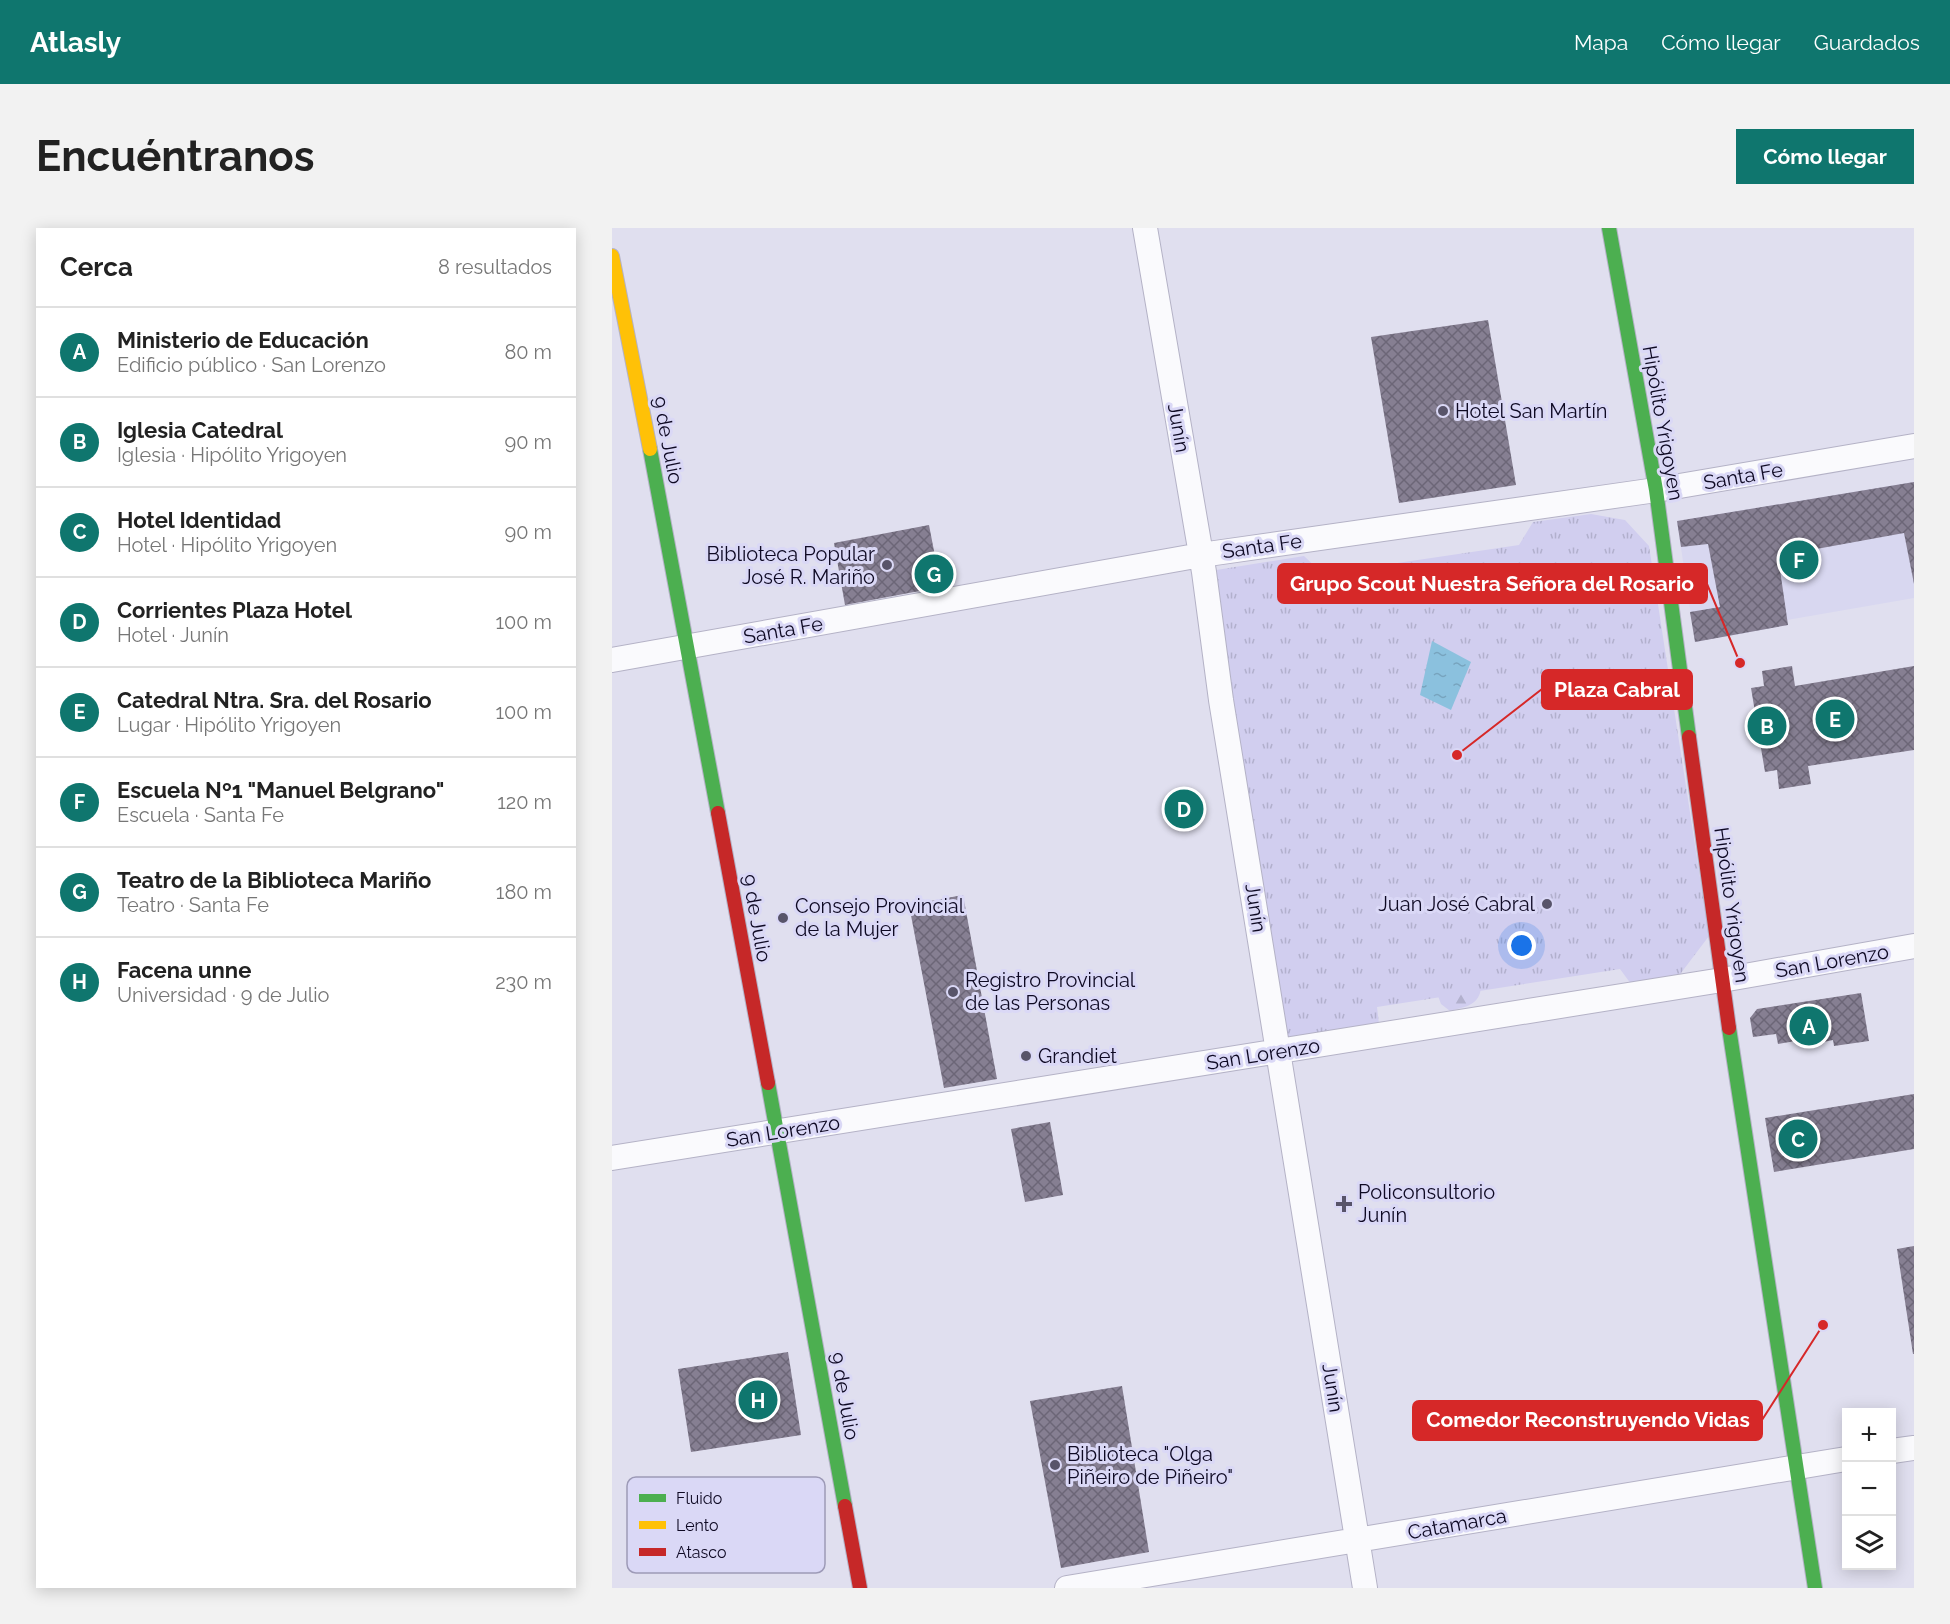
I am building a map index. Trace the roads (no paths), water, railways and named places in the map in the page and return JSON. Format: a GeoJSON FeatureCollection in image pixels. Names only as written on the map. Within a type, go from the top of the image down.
{"type":"FeatureCollection","features":[{"type":"Feature","properties":{"kind":"street","name":"Junín"},"geometry":{"type":"LineString","coordinates":[[1145,228],[1201,555],[1221,700],[1280,1052],[1365,1588]]}},
{"type":"Feature","properties":{"kind":"street","name":"Hipólito Yrigoyen"},"geometry":{"type":"LineString","coordinates":[[1609,228],[1656,490],[1722,980],[1815,1588]]}},
{"type":"Feature","properties":{"kind":"street","name":"9 de Julio"},"geometry":{"type":"LineString","coordinates":[[612,256],[688,647],[860,1588]]}},
{"type":"Feature","properties":{"kind":"street","name":"Santa Fe"},"geometry":{"type":"LineString","coordinates":[[612,660],[1201,555],[1656,490],[1914,446]]}},
{"type":"Feature","properties":{"kind":"street","name":"San Lorenzo"},"geometry":{"type":"LineString","coordinates":[[612,1158],[1280,1052],[1722,980],[1914,946]]}},
{"type":"Feature","properties":{"kind":"street"},"geometry":{"type":"LineString","coordinates":[[1896,1450],[1914,1448]]}},
{"type":"Feature","properties":{"kind":"street","name":"Catamarca"},"geometry":{"type":"LineString","coordinates":[[1067,1588],[1842,1460]]}},
{"type":"Feature","properties":{"kind":"water"},"geometry":{"type":"Polygon","coordinates":[[[1432,641],[1471,662],[1451,710],[1420,695],[1432,641]]]}},
{"type":"Feature","properties":{"kind":"place","name":"Hotel San Martín"},"geometry":{"type":"Point","coordinates":[1443,411]}},
{"type":"Feature","properties":{"kind":"place","name":"Escuela Nº1 \"Manuel Belgrano\""},"geometry":{"type":"Point","coordinates":[1799,560]}},
{"type":"Feature","properties":{"kind":"place","name":"Biblioteca Popular José R. Mariño"},"geometry":{"type":"Point","coordinates":[887,565]}},
{"type":"Feature","properties":{"kind":"place","name":"Teatro de la Biblioteca Mariño"},"geometry":{"type":"Point","coordinates":[934,574]}},
{"type":"Feature","properties":{"kind":"place","name":"Grupo Scout Nuestra Señora del Rosario"},"geometry":{"type":"Point","coordinates":[1740,663]}},
{"type":"Feature","properties":{"kind":"place","name":"Catedral Ntra. Sra. del Rosario"},"geometry":{"type":"Point","coordinates":[1835,719]}},
{"type":"Feature","properties":{"kind":"place","name":"Iglesia Catedral"},"geometry":{"type":"Point","coordinates":[1767,726]}},
{"type":"Feature","properties":{"kind":"place","name":"Plaza Cabral"},"geometry":{"type":"Point","coordinates":[1457,755]}},
{"type":"Feature","properties":{"kind":"place","name":"Corrientes Plaza Hotel"},"geometry":{"type":"Point","coordinates":[1184,809]}},
{"type":"Feature","properties":{"kind":"place","name":"Juan José Cabral"},"geometry":{"type":"Point","coordinates":[1547,904]}},
{"type":"Feature","properties":{"kind":"place","name":"Consejo Provincial de la Mujer"},"geometry":{"type":"Point","coordinates":[783,918]}},
{"type":"Feature","properties":{"kind":"place","name":"Registro Provincial de las Personas"},"geometry":{"type":"Point","coordinates":[953,992]}},
{"type":"Feature","properties":{"kind":"place","name":"Ministerio de Educación"},"geometry":{"type":"Point","coordinates":[1809,1026]}},
{"type":"Feature","properties":{"kind":"place","name":"Grandiet"},"geometry":{"type":"Point","coordinates":[1026,1056]}},
{"type":"Feature","properties":{"kind":"place","name":"Hotel Identidad"},"geometry":{"type":"Point","coordinates":[1798,1139]}},
{"type":"Feature","properties":{"kind":"place","name":"Policonsultorio Junín"},"geometry":{"type":"Point","coordinates":[1344,1204]}},
{"type":"Feature","properties":{"kind":"place","name":"Comedor Reconstruyendo Vidas"},"geometry":{"type":"Point","coordinates":[1823,1325]}},
{"type":"Feature","properties":{"kind":"place","name":"Facena unne"},"geometry":{"type":"Point","coordinates":[758,1400]}},
{"type":"Feature","properties":{"kind":"place","name":"Biblioteca \"Olga Piñeiro de Piñeiro\""},"geometry":{"type":"Point","coordinates":[1055,1465]}}]}
